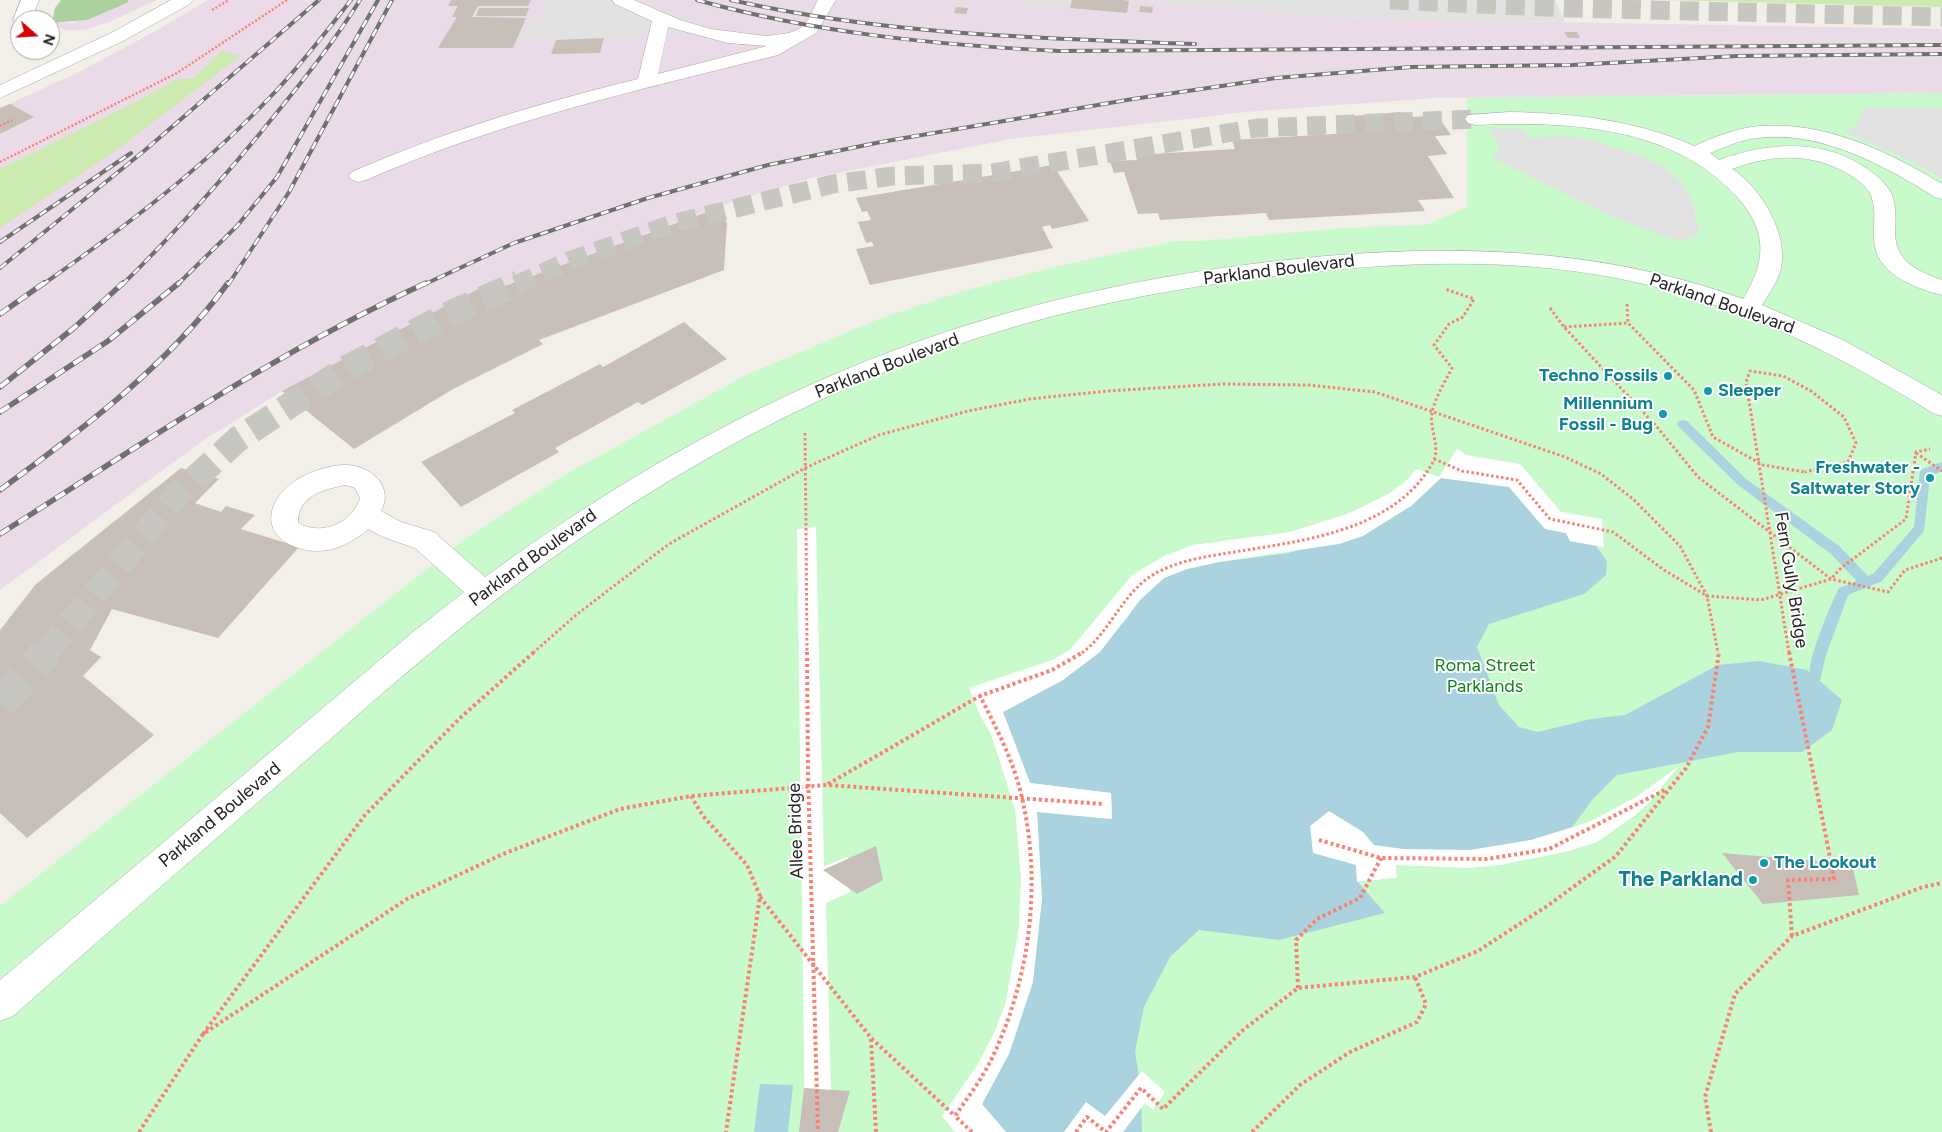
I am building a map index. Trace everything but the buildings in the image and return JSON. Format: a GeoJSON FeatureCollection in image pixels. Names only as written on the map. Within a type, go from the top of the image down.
{"type":"FeatureCollection","features":[{"type":"Feature","properties":{"kind":"street"},"geometry":{"type":"LineString","coordinates":[[0,92],[64,62],[184,0]]}},
{"type":"Feature","properties":{"kind":"street"},"geometry":{"type":"LineString","coordinates":[[621,0],[704,34],[732,40],[780,40],[793,38]]}},
{"type":"Feature","properties":{"kind":"street"},"geometry":{"type":"LineString","coordinates":[[359,176],[454,135],[772,51],[810,29],[828,0]]}},
{"type":"Feature","properties":{"kind":"street"},"geometry":{"type":"LineString","coordinates":[[646,84],[661,18]]}},
{"type":"Feature","properties":{"kind":"street"},"geometry":{"type":"LineString","coordinates":[[60,60],[64,62]]}},
{"type":"Feature","properties":{"kind":"street"},"geometry":{"type":"LineString","coordinates":[[1474,119],[1544,117],[1581,121],[1657,138],[1720,166],[1744,188],[1762,216],[1771,240],[1771,264],[1767,278],[1755,295],[1749,309]]}},
{"type":"Feature","properties":{"kind":"street"},"geometry":{"type":"LineString","coordinates":[[1693,153],[1736,136],[1757,133],[1800,134],[1833,142],[1877,158],[1902,169],[1942,193]]}},
{"type":"Feature","properties":{"kind":"street"},"geometry":{"type":"LineString","coordinates":[[1720,166],[1752,155],[1796,151],[1824,156],[1856,169],[1876,187],[1883,197],[1886,250],[1892,260],[1919,279],[1942,288]]}},
{"type":"Feature","properties":{"kind":"street","name":"Parkland Boulevard"},"geometry":{"type":"LineString","coordinates":[[0,1003],[423,641],[484,592],[610,504],[701,451],[792,404],[852,376],[944,342],[1037,313],[1106,296],[1232,273],[1292,266],[1419,257],[1477,256],[1537,260],[1639,276],[1680,286],[1749,309],[1817,337],[1859,358],[1942,408]]}},
{"type":"Feature","properties":{"kind":"street"},"geometry":{"type":"LineString","coordinates":[[366,515],[392,530],[424,540],[484,592]]}},
{"type":"Feature","properties":{"kind":"path"},"geometry":{"type":"LineString","coordinates":[[0,162],[177,73],[288,0]]}},
{"type":"Feature","properties":{"kind":"path"},"geometry":{"type":"LineString","coordinates":[[827,784],[980,696],[1053,668],[1090,647],[1104,632],[1129,594],[1153,575],[1190,559],[1284,544],[1354,526],[1400,500],[1425,475],[1434,459],[1436,439],[1432,413],[1452,368],[1434,345],[1449,324],[1463,317],[1474,299],[1438,286]]}},
{"type":"Feature","properties":{"kind":"path"},"geometry":{"type":"LineString","coordinates":[[1564,327],[1628,323],[1627,301]]}},
{"type":"Feature","properties":{"kind":"path"},"geometry":{"type":"LineString","coordinates":[[1550,308],[1564,327],[1657,427],[1698,477],[1831,579],[1888,592],[1905,570],[1942,558]]}},
{"type":"Feature","properties":{"kind":"path","name":"Fern Gully Bridge"},"geometry":{"type":"LineString","coordinates":[[1628,323],[1694,390],[1713,437],[1762,465],[1805,472],[1848,462],[1856,443],[1844,417],[1811,392],[1783,376],[1750,371],[1746,382],[1781,615],[1834,879],[1788,880],[1792,936]]}},
{"type":"Feature","properties":{"kind":"path"},"geometry":{"type":"LineString","coordinates":[[140,1132],[203,1034],[365,814],[459,719],[576,615],[669,544],[805,468],[879,435],[968,411],[1030,399],[1107,391],[1223,384],[1308,385],[1375,392],[1432,413],[1566,457],[1601,474],[1633,499],[1680,546],[1707,596],[1719,649],[1708,727],[1686,768],[1668,788],[1616,856],[1547,906],[1478,951],[1414,977],[1298,988],[1243,1030],[1164,1109],[1141,1088],[1106,1132],[1087,1117],[1076,1132]]}},
{"type":"Feature","properties":{"kind":"path","name":"Allee Bridge"},"geometry":{"type":"LineString","coordinates":[[805,426],[808,774],[818,1132]]}},
{"type":"Feature","properties":{"kind":"path"},"geometry":{"type":"LineString","coordinates":[[1916,452],[1930,449]]}},
{"type":"Feature","properties":{"kind":"path"},"geometry":{"type":"LineString","coordinates":[[1434,459],[1462,471],[1517,480],[1550,519],[1613,532],[1664,570],[1707,596],[1761,600],[1831,579],[1841,568],[1906,519],[1916,452]]}},
{"type":"Feature","properties":{"kind":"path"},"geometry":{"type":"LineString","coordinates":[[1916,452],[1942,471]]}},
{"type":"Feature","properties":{"kind":"path"},"geometry":{"type":"LineString","coordinates":[[956,1116],[991,1060],[1007,1024],[1020,982],[1032,889],[1028,837],[1022,798],[1003,741],[980,696]]}},
{"type":"Feature","properties":{"kind":"path"},"geometry":{"type":"LineString","coordinates":[[203,1034],[407,899],[503,854],[620,809],[692,796],[827,784],[1104,804]]}},
{"type":"Feature","properties":{"kind":"path"},"geometry":{"type":"LineString","coordinates":[[1319,840],[1381,858],[1487,859],[1549,849],[1668,788]]}},
{"type":"Feature","properties":{"kind":"path"},"geometry":{"type":"LineString","coordinates":[[692,796],[703,816],[746,866],[760,896],[871,1038],[972,1132]]}},
{"type":"Feature","properties":{"kind":"path"},"geometry":{"type":"LineString","coordinates":[[1298,988],[1296,940],[1317,919],[1360,898],[1381,858]]}},
{"type":"Feature","properties":{"kind":"path"},"geometry":{"type":"LineString","coordinates":[[1711,1132],[1705,1097],[1735,994],[1792,936],[1922,887],[1942,884]]}},
{"type":"Feature","properties":{"kind":"path"},"geometry":{"type":"LineString","coordinates":[[726,1132],[760,896]]}},
{"type":"Feature","properties":{"kind":"path"},"geometry":{"type":"LineString","coordinates":[[1252,1132],[1300,1085],[1350,1052],[1417,1022],[1426,1004],[1414,977]]}},
{"type":"Feature","properties":{"kind":"path"},"geometry":{"type":"LineString","coordinates":[[871,1038],[876,1132]]}},
{"type":"Feature","properties":{"kind":"shaded area"},"geometry":{"type":"Polygon","coordinates":[[[131,0],[157,0],[109,22],[84,30],[64,30],[60,28],[60,23],[74,23],[131,0]]]}},
{"type":"Feature","properties":{"kind":"shaded area"},"geometry":{"type":"Polygon","coordinates":[[[208,0],[1018,0],[1026,1],[1025,4],[1128,13],[1131,0],[1134,0],[1332,18],[1942,29],[1942,93],[1436,98],[1256,111],[1011,139],[812,178],[740,199],[502,287],[488,284],[282,391],[201,442],[0,590],[0,108],[73,75],[152,33],[208,0]]]}},
{"type":"Feature","properties":{"kind":"shaded area"},"geometry":{"type":"Polygon","coordinates":[[[547,0],[640,0],[701,25],[679,36],[518,40],[525,21],[537,21],[547,0]]]}},
{"type":"Feature","properties":{"kind":"shaded area"},"geometry":{"type":"Polygon","coordinates":[[[1018,0],[1131,0],[1128,14],[1025,4],[1026,1],[1018,0]]]}},
{"type":"Feature","properties":{"kind":"shaded area"},"geometry":{"type":"Polygon","coordinates":[[[1134,0],[1555,0],[1565,22],[1332,18],[1134,0]]]}},
{"type":"Feature","properties":{"kind":"shaded area"},"geometry":{"type":"Polygon","coordinates":[[[1864,108],[1942,108],[1942,178],[1905,158],[1847,133],[1858,123],[1864,108]]]}},
{"type":"Feature","properties":{"kind":"shaded area"},"geometry":{"type":"Polygon","coordinates":[[[1489,129],[1523,129],[1529,138],[1567,136],[1594,141],[1639,155],[1664,167],[1682,183],[1692,201],[1699,229],[1695,237],[1684,240],[1672,239],[1606,214],[1493,158],[1500,148],[1489,129]]]}},
{"type":"Feature","properties":{"kind":"green space"},"geometry":{"type":"Polygon","coordinates":[[[61,0],[128,0],[129,2],[87,20],[60,22],[60,10],[55,10],[61,0]]]}},
{"type":"Feature","properties":{"kind":"green space"},"geometry":{"type":"Polygon","coordinates":[[[1663,0],[1942,0],[1942,7],[1663,0]]]}},
{"type":"Feature","properties":{"kind":"green space"},"geometry":{"type":"Polygon","coordinates":[[[222,51],[240,56],[114,152],[0,228],[0,169],[138,101],[177,79],[193,79],[222,51]]]}},
{"type":"Feature","properties":{"kind":"green space","name":"Roma Street Parklands"},"geometry":{"type":"Polygon","coordinates":[[[1942,93],[1942,1132],[0,1132],[0,906],[466,538],[563,476],[746,375],[879,319],[960,292],[1054,267],[1175,241],[1203,241],[1341,228],[1426,225],[1467,207],[1467,98],[1942,93]]]}},
{"type":"Feature","properties":{"kind":"water"},"geometry":{"type":"Polygon","coordinates":[[[1441,478],[1509,487],[1545,529],[1566,533],[1570,541],[1596,546],[1607,561],[1606,575],[1584,594],[1489,624],[1477,647],[1499,705],[1519,727],[1538,732],[1591,719],[1625,715],[1718,665],[1759,661],[1807,670],[1842,700],[1832,730],[1802,752],[1738,752],[1617,775],[1593,799],[1570,830],[1531,840],[1396,865],[1397,878],[1358,882],[1385,913],[1279,940],[1199,930],[1170,957],[1144,1007],[1135,1052],[1141,1088],[1142,1132],[975,1132],[982,1104],[1009,1054],[1042,899],[1037,812],[1112,819],[1111,793],[1030,783],[1003,712],[1063,680],[1125,621],[1140,600],[1164,578],[1187,569],[1219,562],[1289,553],[1411,506],[1441,478]]]}},
{"type":"Feature","properties":{"kind":"water"},"geometry":{"type":"Polygon","coordinates":[[[760,1084],[793,1085],[788,1132],[754,1132],[760,1084]]]}},
{"type":"Feature","properties":{"kind":"pier"},"geometry":{"type":"Polygon","coordinates":[[[1457,449],[1466,455],[1520,464],[1561,512],[1602,519],[1604,547],[1570,541],[1566,533],[1545,529],[1509,487],[1441,478],[1411,506],[1363,536],[1339,544],[1219,562],[1187,569],[1164,578],[1140,600],[1100,652],[1063,680],[1003,712],[1030,783],[1111,793],[1112,819],[1037,812],[1042,899],[1033,982],[1009,1054],[982,1104],[1006,1132],[955,1132],[942,1116],[978,1064],[993,1035],[1005,1005],[1019,928],[1021,878],[1015,809],[991,734],[981,717],[969,688],[1052,660],[1071,649],[1132,575],[1166,555],[1193,545],[1290,532],[1350,513],[1390,493],[1408,479],[1416,469],[1439,477],[1457,449]]]}},
{"type":"Feature","properties":{"kind":"pier"},"geometry":{"type":"Polygon","coordinates":[[[816,527],[824,866],[848,857],[850,892],[826,903],[832,1132],[805,1132],[797,529],[816,527]]]}},
{"type":"Feature","properties":{"kind":"pier"},"geometry":{"type":"Polygon","coordinates":[[[1679,766],[1646,806],[1634,816],[1597,842],[1565,852],[1500,865],[1469,868],[1396,865],[1397,878],[1357,882],[1356,865],[1313,853],[1310,826],[1329,811],[1363,832],[1374,845],[1403,849],[1470,850],[1531,840],[1589,822],[1636,797],[1679,766]]]}},
{"type":"Feature","properties":{"kind":"pier"},"geometry":{"type":"Polygon","coordinates":[[[1142,1071],[1165,1092],[1153,1110],[1145,1103],[1123,1132],[1064,1132],[1086,1102],[1105,1116],[1142,1071]]]}},
{"type":"Feature","properties":{"kind":"waterway"},"geometry":{"type":"LineString","coordinates":[[1683,424],[1742,482],[1835,550],[1866,582]]}},
{"type":"Feature","properties":{"kind":"waterway"},"geometry":{"type":"LineString","coordinates":[[1815,677],[1819,655],[1843,592],[1878,577],[1920,528],[1924,473],[1942,466]]}},
{"type":"Feature","properties":{"kind":"tunnel"},"geometry":{"type":"LineString","coordinates":[[1390,0],[1568,8],[1942,17]]}},
{"type":"Feature","properties":{"kind":"tunnel"},"geometry":{"type":"LineString","coordinates":[[516,285],[569,261],[672,224],[833,184],[893,176],[992,173],[1257,128],[1475,119]]}},
{"type":"Feature","properties":{"kind":"tunnel"},"geometry":{"type":"LineString","coordinates":[[46,653],[177,495],[238,439],[347,368],[447,315],[519,283]]}},
{"type":"Feature","properties":{"kind":"tunnel"},"geometry":{"type":"LineString","coordinates":[[0,703],[47,652]]}},
{"type":"Feature","properties":{"kind":"railway"},"geometry":{"type":"LineString","coordinates":[[0,268],[144,151],[319,0]]}},
{"type":"Feature","properties":{"kind":"railway"},"geometry":{"type":"LineString","coordinates":[[42,285],[104,241],[194,170],[250,118],[286,80],[351,0]]}},
{"type":"Feature","properties":{"kind":"railway"},"geometry":{"type":"LineString","coordinates":[[122,285],[183,222],[242,155],[290,97],[341,29],[360,0]]}},
{"type":"Feature","properties":{"kind":"railway"},"geometry":{"type":"LineString","coordinates":[[177,285],[237,226],[277,177],[378,0]]}},
{"type":"Feature","properties":{"kind":"railway"},"geometry":{"type":"LineString","coordinates":[[228,285],[289,192],[392,0]]}},
{"type":"Feature","properties":{"kind":"railway"},"geometry":{"type":"LineString","coordinates":[[697,0],[786,21],[876,36],[967,45],[1059,51],[1942,45]]}},
{"type":"Feature","properties":{"kind":"railway"},"geometry":{"type":"LineString","coordinates":[[731,0],[789,12],[904,28],[1019,37],[1195,44]]}},
{"type":"Feature","properties":{"kind":"railway"},"geometry":{"type":"LineString","coordinates":[[423,285],[514,243],[648,198],[768,165],[881,142],[1133,99],[1276,78],[1411,67],[1572,65],[1737,56],[1942,54]]}},
{"type":"Feature","properties":{"kind":"railway"},"geometry":{"type":"LineString","coordinates":[[0,242],[131,153]]}},
{"type":"Feature","properties":{"kind":"railway"},"geometry":{"type":"LineString","coordinates":[[0,314],[44,283]]}},
{"type":"Feature","properties":{"kind":"railway"},"geometry":{"type":"LineString","coordinates":[[0,387],[75,327],[123,283]]}},
{"type":"Feature","properties":{"kind":"railway"},"geometry":{"type":"LineString","coordinates":[[0,412],[108,341],[179,283]]}},
{"type":"Feature","properties":{"kind":"railway"},"geometry":{"type":"LineString","coordinates":[[0,490],[62,444],[122,395],[178,342],[204,314],[228,283]]}},
{"type":"Feature","properties":{"kind":"railway"},"geometry":{"type":"LineString","coordinates":[[0,534],[209,401],[316,339],[426,283]]}},
{"type":"Feature","properties":{"kind":"place","name":"Techno Fossils"},"geometry":{"type":"Point","coordinates":[1668,376]}},
{"type":"Feature","properties":{"kind":"place","name":"Sleeper"},"geometry":{"type":"Point","coordinates":[1708,391]}},
{"type":"Feature","properties":{"kind":"place","name":"Millennium Fossil - Bug"},"geometry":{"type":"Point","coordinates":[1663,414]}},
{"type":"Feature","properties":{"kind":"place","name":"Freshwater - Saltwater Story"},"geometry":{"type":"Point","coordinates":[1930,478]}},
{"type":"Feature","properties":{"kind":"place","name":"The Lookout"},"geometry":{"type":"Point","coordinates":[1764,863]}},
{"type":"Feature","properties":{"kind":"place","name":"The Parkland"},"geometry":{"type":"Point","coordinates":[1753,880]}}]}
